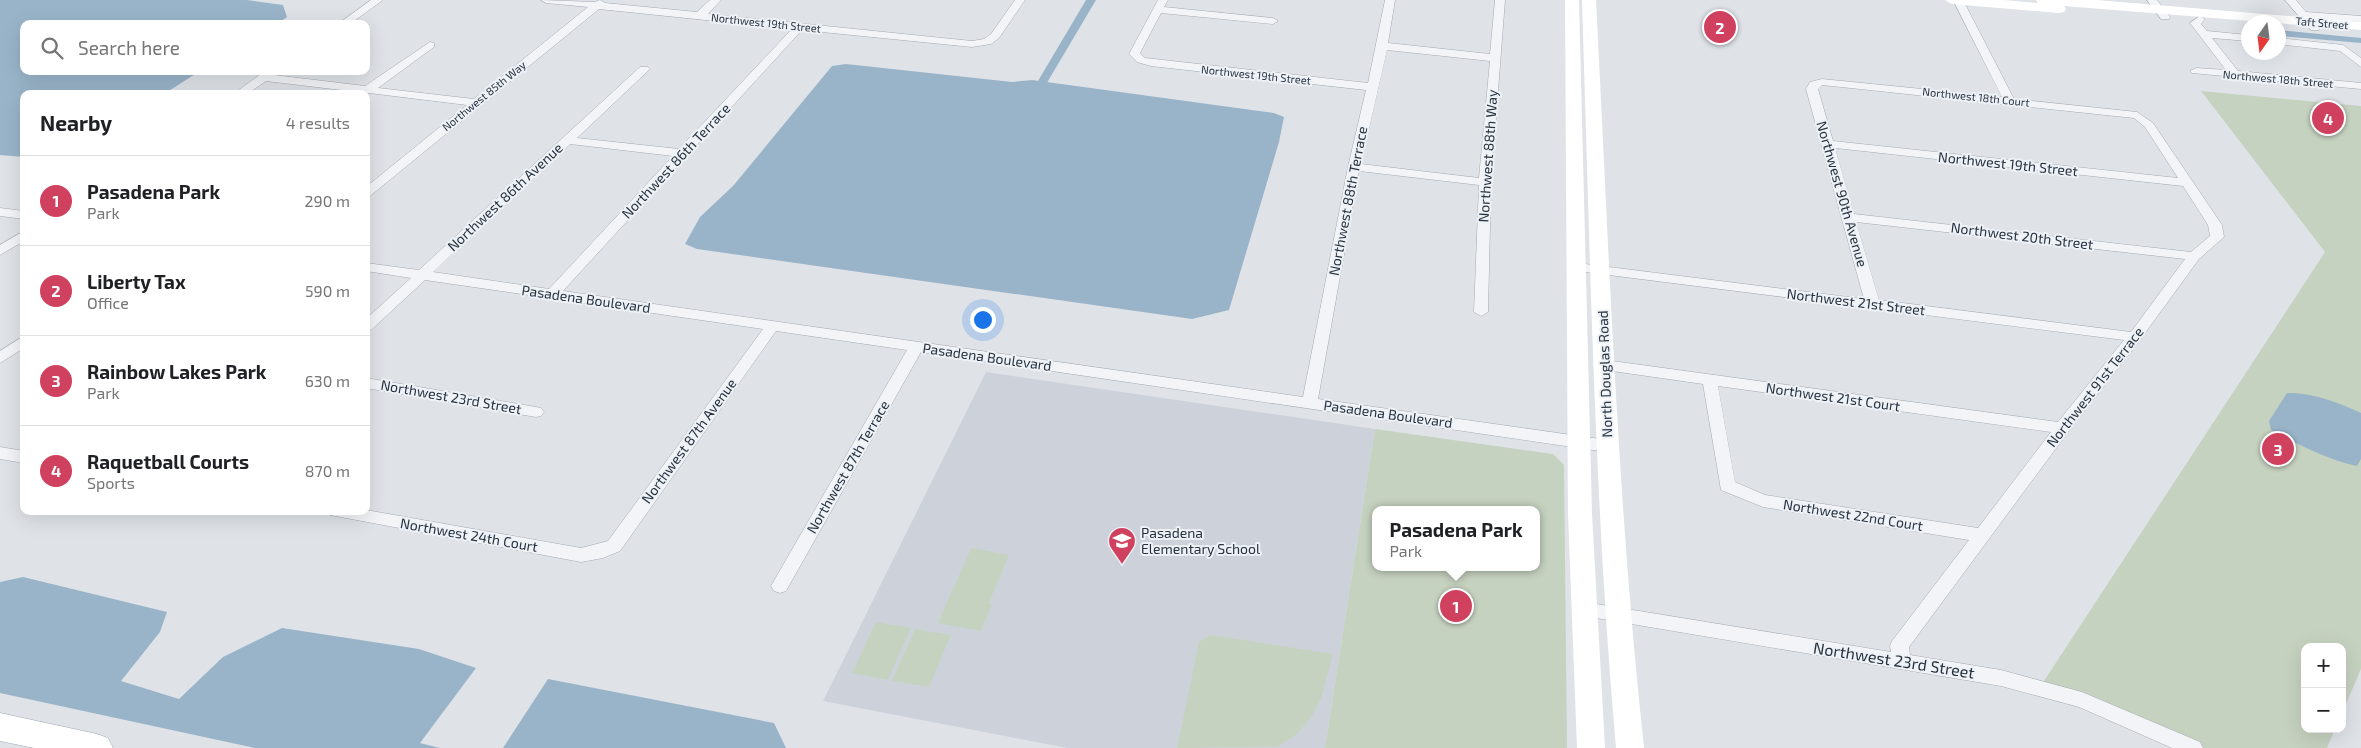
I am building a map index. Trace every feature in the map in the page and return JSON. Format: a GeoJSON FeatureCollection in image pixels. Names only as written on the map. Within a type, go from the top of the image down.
{"type":"FeatureCollection","features":[{"type":"Feature","properties":{"kind":"main road","name":"North Douglas Road"},"geometry":{"type":"LineString","coordinates":[[1572,0],[1579,442],[1584,609],[1591,748]]}},
{"type":"Feature","properties":{"kind":"main road","name":"North Douglas Road"},"geometry":{"type":"LineString","coordinates":[[1589,0],[1607,446],[1617,615],[1630,748]]}},
{"type":"Feature","properties":{"kind":"main road","name":"Taft Street"},"geometry":{"type":"LineString","coordinates":[[1952,0],[2158,8]]}},
{"type":"Feature","properties":{"kind":"main road","name":"Taft Street"},"geometry":{"type":"LineString","coordinates":[[2043,0],[2158,8],[2241,22]]}},
{"type":"Feature","properties":{"kind":"main road","name":"Taft Street"},"geometry":{"type":"LineString","coordinates":[[2197,16],[2310,21],[2361,26]]}},
{"type":"Feature","properties":{"kind":"main road","name":"Taft Street"},"geometry":{"type":"LineString","coordinates":[[2286,24],[2310,21],[2361,32]]}},
{"type":"Feature","properties":{"kind":"main road"},"geometry":{"type":"LineString","coordinates":[[0,727],[97,748]]}},
{"type":"Feature","properties":{"kind":"street"},"geometry":{"type":"LineString","coordinates":[[349,20],[378,0]]}},
{"type":"Feature","properties":{"kind":"street","name":"Northwest 19th Street"},"geometry":{"type":"LineString","coordinates":[[546,0],[600,3],[699,16],[972,44],[987,42],[995,36],[1020,0]]}},
{"type":"Feature","properties":{"kind":"street"},"geometry":{"type":"LineString","coordinates":[[699,16],[716,0]]}},
{"type":"Feature","properties":{"kind":"street","name":"Northwest 88th Terrace"},"geometry":{"type":"LineString","coordinates":[[1310,403],[1354,167],[1382,46],[1390,0]]}},
{"type":"Feature","properties":{"kind":"street","name":"Northwest 88th Way"},"geometry":{"type":"LineString","coordinates":[[1481,312],[1486,182],[1500,0]]}},
{"type":"Feature","properties":{"kind":"street"},"geometry":{"type":"LineString","coordinates":[[1958,0],[2009,100]]}},
{"type":"Feature","properties":{"kind":"street"},"geometry":{"type":"LineString","coordinates":[[2290,0],[2310,21],[2361,19]]}},
{"type":"Feature","properties":{"kind":"street","name":"Northwest 85th Way"},"geometry":{"type":"LineString","coordinates":[[370,190],[600,3]]}},
{"type":"Feature","properties":{"kind":"street"},"geometry":{"type":"LineString","coordinates":[[1161,5],[1273,21]]}},
{"type":"Feature","properties":{"kind":"street","name":"Northwest 19th Street"},"geometry":{"type":"LineString","coordinates":[[1161,5],[1134,54],[1141,60],[1151,63],[1371,87]]}},
{"type":"Feature","properties":{"kind":"street"},"geometry":{"type":"LineString","coordinates":[[2220,36],[2212,25],[2197,16],[2195,23],[2234,74]]}},
{"type":"Feature","properties":{"kind":"street","name":"Northwest 86th Terrace"},"geometry":{"type":"LineString","coordinates":[[552,294],[799,27]]}},
{"type":"Feature","properties":{"kind":"street"},"geometry":{"type":"LineString","coordinates":[[2204,34],[2241,38]]}},
{"type":"Feature","properties":{"kind":"street"},"geometry":{"type":"LineString","coordinates":[[2286,42],[2343,48],[2361,64]]}},
{"type":"Feature","properties":{"kind":"street"},"geometry":{"type":"LineString","coordinates":[[368,90],[430,45]]}},
{"type":"Feature","properties":{"kind":"street"},"geometry":{"type":"LineString","coordinates":[[1382,46],[1495,58]]}},
{"type":"Feature","properties":{"kind":"street","name":"Northwest 86th Avenue"},"geometry":{"type":"LineString","coordinates":[[370,323],[644,69]]}},
{"type":"Feature","properties":{"kind":"street","name":"Northwest 18th Street"},"geometry":{"type":"LineString","coordinates":[[2196,71],[2361,86]]}},
{"type":"Feature","properties":{"kind":"street"},"geometry":{"type":"LineString","coordinates":[[245,90],[267,75]]}},
{"type":"Feature","properties":{"kind":"street"},"geometry":{"type":"LineString","coordinates":[[273,75],[354,90]]}},
{"type":"Feature","properties":{"kind":"street","name":"Northwest 18th Court"},"geometry":{"type":"LineString","coordinates":[[1814,84],[1822,82],[2009,100],[2138,115]]}},
{"type":"Feature","properties":{"kind":"street","name":"Northwest 90th Avenue"},"geometry":{"type":"LineString","coordinates":[[1814,84],[1812,89],[1873,304]]}},
{"type":"Feature","properties":{"kind":"street"},"geometry":{"type":"LineString","coordinates":[[370,92],[475,103]]}},
{"type":"Feature","properties":{"kind":"street","name":"Northwest 91st Terrace"},"geometry":{"type":"LineString","coordinates":[[1902,662],[1898,646],[2062,428],[2135,337],[2194,256],[2216,237],[2215,225],[2149,125],[2138,115]]}},
{"type":"Feature","properties":{"kind":"street"},"geometry":{"type":"LineString","coordinates":[[566,140],[683,153]]}},
{"type":"Feature","properties":{"kind":"street","name":"Northwest 19th Street"},"geometry":{"type":"LineString","coordinates":[[1827,144],[2188,183]]}},
{"type":"Feature","properties":{"kind":"street"},"geometry":{"type":"LineString","coordinates":[[1354,167],[1486,182]]}},
{"type":"Feature","properties":{"kind":"street"},"geometry":{"type":"LineString","coordinates":[[0,212],[20,214]]}},
{"type":"Feature","properties":{"kind":"street","name":"Northwest 20th Street"},"geometry":{"type":"LineString","coordinates":[[1849,217],[2194,256]]}},
{"type":"Feature","properties":{"kind":"street"},"geometry":{"type":"LineString","coordinates":[[0,251],[20,238]]}},
{"type":"Feature","properties":{"kind":"street","name":"Pasadena Boulevard"},"geometry":{"type":"LineString","coordinates":[[370,268],[1607,446]]}},
{"type":"Feature","properties":{"kind":"street","name":"Northwest 21st Street"},"geometry":{"type":"LineString","coordinates":[[1577,268],[2135,337]]}},
{"type":"Feature","properties":{"kind":"street","name":"Northwest 87th Avenue"},"geometry":{"type":"LineString","coordinates":[[603,551],[614,546],[772,326]]}},
{"type":"Feature","properties":{"kind":"street"},"geometry":{"type":"LineString","coordinates":[[0,358],[20,343]]}},
{"type":"Feature","properties":{"kind":"street","name":"Northwest 87th Terrace"},"geometry":{"type":"LineString","coordinates":[[780,586],[916,347]]}},
{"type":"Feature","properties":{"kind":"street","name":"Northwest 21st Court"},"geometry":{"type":"LineString","coordinates":[[1605,365],[1710,381],[2062,428]]}},
{"type":"Feature","properties":{"kind":"street","name":"Northwest 22nd Court"},"geometry":{"type":"LineString","coordinates":[[1710,381],[1727,486],[1763,501],[1981,536]]}},
{"type":"Feature","properties":{"kind":"street","name":"Northwest 23rd Street"},"geometry":{"type":"LineString","coordinates":[[370,384],[536,412]]}},
{"type":"Feature","properties":{"kind":"street"},"geometry":{"type":"LineString","coordinates":[[0,453],[20,456]]}},
{"type":"Feature","properties":{"kind":"street","name":"Northwest 24th Court"},"geometry":{"type":"LineString","coordinates":[[358,515],[581,555],[603,551]]}},
{"type":"Feature","properties":{"kind":"street","name":"Northwest 23rd Street"},"geometry":{"type":"LineString","coordinates":[[1584,609],[2002,678],[2082,700],[2193,748]]}},
{"type":"Feature","properties":{"kind":"shaded area","name":"Pasadena Elementary School"},"geometry":{"type":"Polygon","coordinates":[[[986,372],[1375,429],[1325,748],[1067,748],[823,701],[986,372]]]}},
{"type":"Feature","properties":{"kind":"green space"},"geometry":{"type":"Polygon","coordinates":[[[2201,91],[2361,106],[2361,669],[2346,704],[2346,643],[2301,643],[2301,733],[2333,733],[2327,748],[2193,748],[2040,687],[2325,252],[2201,91]]]}},
{"type":"Feature","properties":{"kind":"green space"},"geometry":{"type":"Polygon","coordinates":[[[1375,429],[1553,454],[1564,465],[1567,748],[1325,748],[1375,429]]]}},
{"type":"Feature","properties":{"kind":"green space"},"geometry":{"type":"Polygon","coordinates":[[[971,548],[1009,555],[989,603],[992,604],[981,631],[938,623],[971,548]]]}},
{"type":"Feature","properties":{"kind":"green space"},"geometry":{"type":"Polygon","coordinates":[[[876,622],[911,628],[888,680],[852,673],[876,622]]]}},
{"type":"Feature","properties":{"kind":"green space"},"geometry":{"type":"Polygon","coordinates":[[[915,629],[951,635],[929,687],[892,681],[915,629]]]}},
{"type":"Feature","properties":{"kind":"green space"},"geometry":{"type":"Polygon","coordinates":[[[1211,635],[1333,654],[1321,699],[1311,717],[1297,734],[1277,747],[1177,748],[1199,642],[1211,635]]]}},
{"type":"Feature","properties":{"kind":"water"},"geometry":{"type":"Polygon","coordinates":[[[0,0],[247,0],[283,5],[287,17],[283,20],[20,20],[20,75],[194,75],[170,90],[20,90],[20,157],[0,155],[0,0]]]}},
{"type":"Feature","properties":{"kind":"water"},"geometry":{"type":"Polygon","coordinates":[[[2286,31],[2361,38],[2361,43],[2286,37],[2286,31]]]}},
{"type":"Feature","properties":{"kind":"water"},"geometry":{"type":"Polygon","coordinates":[[[846,64],[1012,82],[1032,80],[1274,113],[1284,117],[1279,142],[1229,310],[1192,319],[697,249],[685,244],[700,217],[733,186],[832,66],[846,64]]]}},
{"type":"Feature","properties":{"kind":"water"},"geometry":{"type":"Polygon","coordinates":[[[2287,393],[2305,394],[2325,399],[2361,413],[2361,459],[2357,466],[2302,446],[2271,430],[2269,421],[2287,393]]]}},
{"type":"Feature","properties":{"kind":"water"},"geometry":{"type":"Polygon","coordinates":[[[23,577],[167,612],[160,632],[121,681],[179,699],[223,657],[282,628],[419,649],[476,668],[420,743],[440,748],[255,748],[0,693],[0,582],[23,577]]]}},
{"type":"Feature","properties":{"kind":"water"},"geometry":{"type":"Polygon","coordinates":[[[548,679],[774,723],[786,748],[503,748],[548,679]]]}},
{"type":"Feature","properties":{"kind":"waterway"},"geometry":{"type":"LineString","coordinates":[[1043,81],[1091,0]]}},
{"type":"Feature","properties":{"kind":"place","name":"Liberty Tax"},"geometry":{"type":"Point","coordinates":[1720,27]}},
{"type":"Feature","properties":{"kind":"place","name":"Raquetball Courts"},"geometry":{"type":"Point","coordinates":[2328,118]}},
{"type":"Feature","properties":{"kind":"place","name":"Rainbow Lakes Park"},"geometry":{"type":"Point","coordinates":[2278,449]}},
{"type":"Feature","properties":{"kind":"place","name":"Pasadena Elementary School"},"geometry":{"type":"Point","coordinates":[1122,565]}},
{"type":"Feature","properties":{"kind":"place","name":"Pasadena Park"},"geometry":{"type":"Point","coordinates":[1456,606]}}]}
